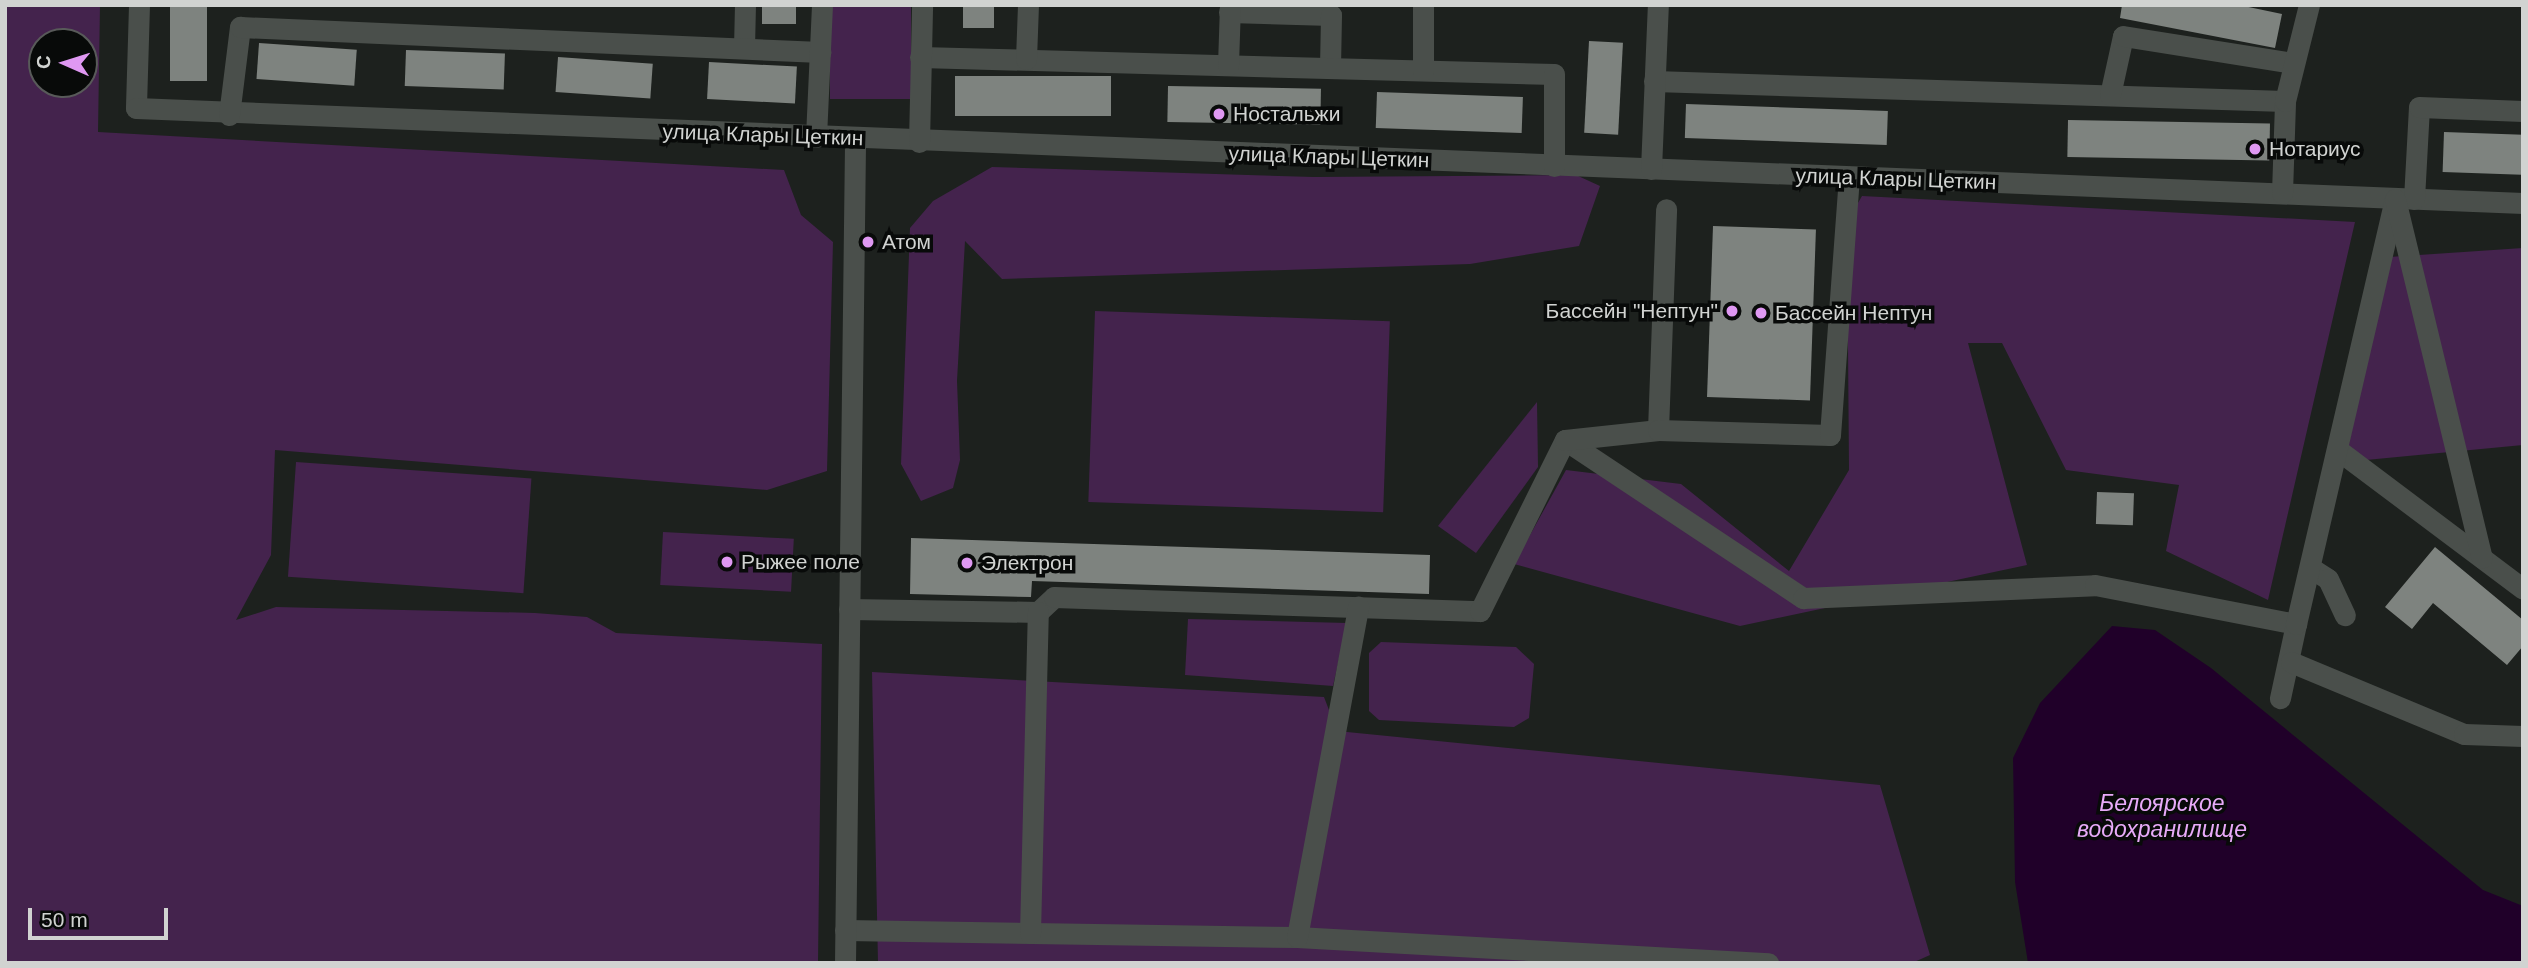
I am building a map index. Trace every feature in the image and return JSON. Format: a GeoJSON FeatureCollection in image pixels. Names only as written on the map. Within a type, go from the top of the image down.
{"type":"FeatureCollection","features":[{"type":"Feature","properties":{"kind":"street","name":"улица Клары Цеткин"},"geometry":{"type":"LineString","coordinates":[[139,5],[136,108],[229,115],[2523,203]]}},
{"type":"Feature","properties":{"kind":"street"},"geometry":{"type":"LineString","coordinates":[[744,48],[745,5]]}},
{"type":"Feature","properties":{"kind":"street"},"geometry":{"type":"LineString","coordinates":[[816,137],[822,5]]}},
{"type":"Feature","properties":{"kind":"street"},"geometry":{"type":"LineString","coordinates":[[919,142],[922,5]]}},
{"type":"Feature","properties":{"kind":"street"},"geometry":{"type":"LineString","coordinates":[[1026,59],[1028,5]]}},
{"type":"Feature","properties":{"kind":"street"},"geometry":{"type":"LineString","coordinates":[[1423,5],[1423,71]]}},
{"type":"Feature","properties":{"kind":"street"},"geometry":{"type":"LineString","coordinates":[[1651,169],[1658,5]]}},
{"type":"Feature","properties":{"kind":"street"},"geometry":{"type":"LineString","coordinates":[[2282,193],[2285,100],[2309,5]]}},
{"type":"Feature","properties":{"kind":"street"},"geometry":{"type":"LineString","coordinates":[[1228,65],[1230,9],[1331,15],[1330,68]]}},
{"type":"Feature","properties":{"kind":"street"},"geometry":{"type":"LineString","coordinates":[[229,115],[240,27],[820,52]]}},
{"type":"Feature","properties":{"kind":"street"},"geometry":{"type":"LineString","coordinates":[[2110,95],[2123,36],[2294,64]]}},
{"type":"Feature","properties":{"kind":"street"},"geometry":{"type":"LineString","coordinates":[[920,57],[1554,74],[1554,166]]}},
{"type":"Feature","properties":{"kind":"street"},"geometry":{"type":"LineString","coordinates":[[1654,81],[2285,100]]}},
{"type":"Feature","properties":{"kind":"street"},"geometry":{"type":"LineString","coordinates":[[2280,698],[2291,663],[2296,624],[2338,450],[2405,199],[2419,107],[2523,111]]}},
{"type":"Feature","properties":{"kind":"street"},"geometry":{"type":"LineString","coordinates":[[845,963],[855,139]]}},
{"type":"Feature","properties":{"kind":"street"},"geometry":{"type":"LineString","coordinates":[[1565,440],[1658,430],[1829,435],[1849,177]]}},
{"type":"Feature","properties":{"kind":"street"},"geometry":{"type":"LineString","coordinates":[[2405,199],[2482,558]]}},
{"type":"Feature","properties":{"kind":"street"},"geometry":{"type":"LineString","coordinates":[[1658,430],[1665,209]]}},
{"type":"Feature","properties":{"kind":"street"},"geometry":{"type":"LineString","coordinates":[[849,609],[1038,612],[1054,597],[1480,611],[1565,440]]}},
{"type":"Feature","properties":{"kind":"street"},"geometry":{"type":"LineString","coordinates":[[1565,440],[1803,598],[2095,585],[2296,624]]}},
{"type":"Feature","properties":{"kind":"street"},"geometry":{"type":"LineString","coordinates":[[2338,450],[2523,589]]}},
{"type":"Feature","properties":{"kind":"street"},"geometry":{"type":"LineString","coordinates":[[2311,568],[2328,579],[2345,615]]}},
{"type":"Feature","properties":{"kind":"street"},"geometry":{"type":"LineString","coordinates":[[1297,937],[1358,607]]}},
{"type":"Feature","properties":{"kind":"street"},"geometry":{"type":"LineString","coordinates":[[1030,933],[1038,612]]}},
{"type":"Feature","properties":{"kind":"street"},"geometry":{"type":"LineString","coordinates":[[2291,663],[2464,734],[2523,736]]}},
{"type":"Feature","properties":{"kind":"street"},"geometry":{"type":"LineString","coordinates":[[845,930],[1297,937],[1768,963]]}},
{"type":"Feature","properties":{"kind":"shaded area"},"geometry":{"type":"Polygon","coordinates":[[[5,5],[100,5],[98,132],[784,170],[801,215],[833,242],[827,471],[767,490],[275,450],[271,555],[236,620],[276,607],[535,613],[587,617],[616,633],[822,644],[818,963],[5,963],[5,5]]]}},
{"type":"Feature","properties":{"kind":"shaded area"},"geometry":{"type":"Polygon","coordinates":[[[830,5],[911,5],[911,99],[830,99],[830,5]]]}},
{"type":"Feature","properties":{"kind":"shaded area"},"geometry":{"type":"Polygon","coordinates":[[[992,167],[1314,177],[1576,175],[1600,186],[1579,246],[1470,264],[1002,279],[965,241],[957,381],[960,460],[953,488],[921,501],[901,464],[910,228],[933,201],[992,167]]]}},
{"type":"Feature","properties":{"kind":"shaded area"},"geometry":{"type":"Polygon","coordinates":[[[1862,196],[2355,222],[2268,600],[2166,551],[2179,485],[2066,470],[2002,343],[1968,343],[2027,565],[1740,626],[1514,564],[1566,470],[1681,484],[1789,571],[1849,470],[1847,222],[1862,196]]]}},
{"type":"Feature","properties":{"kind":"shaded area"},"geometry":{"type":"Polygon","coordinates":[[[2523,248],[2523,445],[2345,462],[2389,257],[2523,248]]]}},
{"type":"Feature","properties":{"kind":"shaded area"},"geometry":{"type":"Polygon","coordinates":[[[1095,311],[1390,321],[1383,512],[1088,502],[1095,311]]]}},
{"type":"Feature","properties":{"kind":"shaded area"},"geometry":{"type":"Polygon","coordinates":[[[1537,402],[1538,467],[1476,553],[1438,526],[1537,402]]]}},
{"type":"Feature","properties":{"kind":"shaded area"},"geometry":{"type":"Polygon","coordinates":[[[296,462],[531,478],[523,593],[288,577],[296,462]]]}},
{"type":"Feature","properties":{"kind":"shaded area","name":"Рыжее поле"},"geometry":{"type":"Polygon","coordinates":[[[663,532],[794,539],[791,592],[660,585],[663,532]]]}},
{"type":"Feature","properties":{"kind":"shaded area"},"geometry":{"type":"Polygon","coordinates":[[[1188,619],[1347,623],[1333,686],[1185,675],[1188,619]]]}},
{"type":"Feature","properties":{"kind":"shaded area"},"geometry":{"type":"Polygon","coordinates":[[[1381,642],[1516,647],[1534,664],[1529,718],[1514,727],[1379,720],[1369,711],[1369,653],[1381,642]]]}},
{"type":"Feature","properties":{"kind":"shaded area"},"geometry":{"type":"Polygon","coordinates":[[[872,672],[1324,697],[1337,731],[1880,785],[1930,955],[1912,963],[878,963],[872,672]]]}},
{"type":"Feature","properties":{"kind":"water","name":"Белоярское водохранилище"},"geometry":{"type":"Polygon","coordinates":[[[2112,626],[2155,630],[2211,668],[2483,890],[2523,906],[2523,963],[2028,963],[2015,882],[2013,758],[2040,703],[2112,626]]]}},
{"type":"Feature","properties":{"kind":"building"},"geometry":{"type":"Polygon","coordinates":[[[170,5],[207,5],[207,81],[170,81],[170,5]]]}},
{"type":"Feature","properties":{"kind":"building"},"geometry":{"type":"Polygon","coordinates":[[[762,5],[796,5],[796,24],[762,24],[762,5]]]}},
{"type":"Feature","properties":{"kind":"building"},"geometry":{"type":"Polygon","coordinates":[[[963,5],[994,5],[994,28],[963,28],[963,5]]]}},
{"type":"Feature","properties":{"kind":"building"},"geometry":{"type":"Polygon","coordinates":[[[2122,5],[2239,5],[2282,14],[2275,48],[2120,18],[2122,5]]]}},
{"type":"Feature","properties":{"kind":"building"},"geometry":{"type":"Polygon","coordinates":[[[1589,41],[1623,43],[1618,135],[1584,133],[1589,41]]]}},
{"type":"Feature","properties":{"kind":"building"},"geometry":{"type":"Polygon","coordinates":[[[259,43],[357,50],[354,86],[256,79],[259,43]]]}},
{"type":"Feature","properties":{"kind":"building"},"geometry":{"type":"Polygon","coordinates":[[[406,50],[505,53],[504,89],[405,86],[406,50]]]}},
{"type":"Feature","properties":{"kind":"building"},"geometry":{"type":"Polygon","coordinates":[[[558,57],[653,64],[650,99],[556,92],[558,57]]]}},
{"type":"Feature","properties":{"kind":"building"},"geometry":{"type":"Polygon","coordinates":[[[709,62],[797,67],[795,104],[707,99],[709,62]]]}},
{"type":"Feature","properties":{"kind":"building"},"geometry":{"type":"Polygon","coordinates":[[[955,76],[1111,76],[1111,116],[955,116],[955,76]]]}},
{"type":"Feature","properties":{"kind":"building"},"geometry":{"type":"Polygon","coordinates":[[[1168,86],[1321,89],[1320,125],[1167,122],[1168,86]]]}},
{"type":"Feature","properties":{"kind":"building"},"geometry":{"type":"Polygon","coordinates":[[[1377,92],[1523,97],[1522,133],[1376,128],[1377,92]]]}},
{"type":"Feature","properties":{"kind":"building"},"geometry":{"type":"Polygon","coordinates":[[[1686,104],[1888,111],[1887,145],[1685,138],[1686,104]]]}},
{"type":"Feature","properties":{"kind":"building"},"geometry":{"type":"Polygon","coordinates":[[[2068,120],[2270,124],[2269,161],[2067,157],[2068,120]]]}},
{"type":"Feature","properties":{"kind":"building"},"geometry":{"type":"Polygon","coordinates":[[[2444,132],[2523,135],[2522,175],[2443,172],[2444,132]]]}},
{"type":"Feature","properties":{"kind":"building","name":"Бассейн Нептун"},"geometry":{"type":"Polygon","coordinates":[[[1713,226],[1816,230],[1810,400],[1707,397],[1713,226]]]}},
{"type":"Feature","properties":{"kind":"building"},"geometry":{"type":"Polygon","coordinates":[[[2097,492],[2134,493],[2133,525],[2096,524],[2097,492]]]}},
{"type":"Feature","properties":{"kind":"building"},"geometry":{"type":"Polygon","coordinates":[[[911,538],[1430,555],[1429,594],[1032,581],[1031,597],[910,594],[911,538]]]}},
{"type":"Feature","properties":{"kind":"building"},"geometry":{"type":"Polygon","coordinates":[[[2435,547],[2523,620],[2523,646],[2507,665],[2433,603],[2412,629],[2385,607],[2435,547]]]}},
{"type":"Feature","properties":{"kind":"place","name":"Ностальжи"},"geometry":{"type":"Point","coordinates":[1219,114]}},
{"type":"Feature","properties":{"kind":"place","name":"Нотариус"},"geometry":{"type":"Point","coordinates":[2255,149]}},
{"type":"Feature","properties":{"kind":"place","name":"Атом"},"geometry":{"type":"Point","coordinates":[868,242]}},
{"type":"Feature","properties":{"kind":"place","name":"Бассейн \"Нептун\""},"geometry":{"type":"Point","coordinates":[1732,311]}},
{"type":"Feature","properties":{"kind":"place","name":"Бассейн Нептун"},"geometry":{"type":"Point","coordinates":[1761,313]}},
{"type":"Feature","properties":{"kind":"place","name":"Рыжее поле"},"geometry":{"type":"Point","coordinates":[727,562]}},
{"type":"Feature","properties":{"kind":"place","name":"Электрон"},"geometry":{"type":"Point","coordinates":[967,563]}}]}
